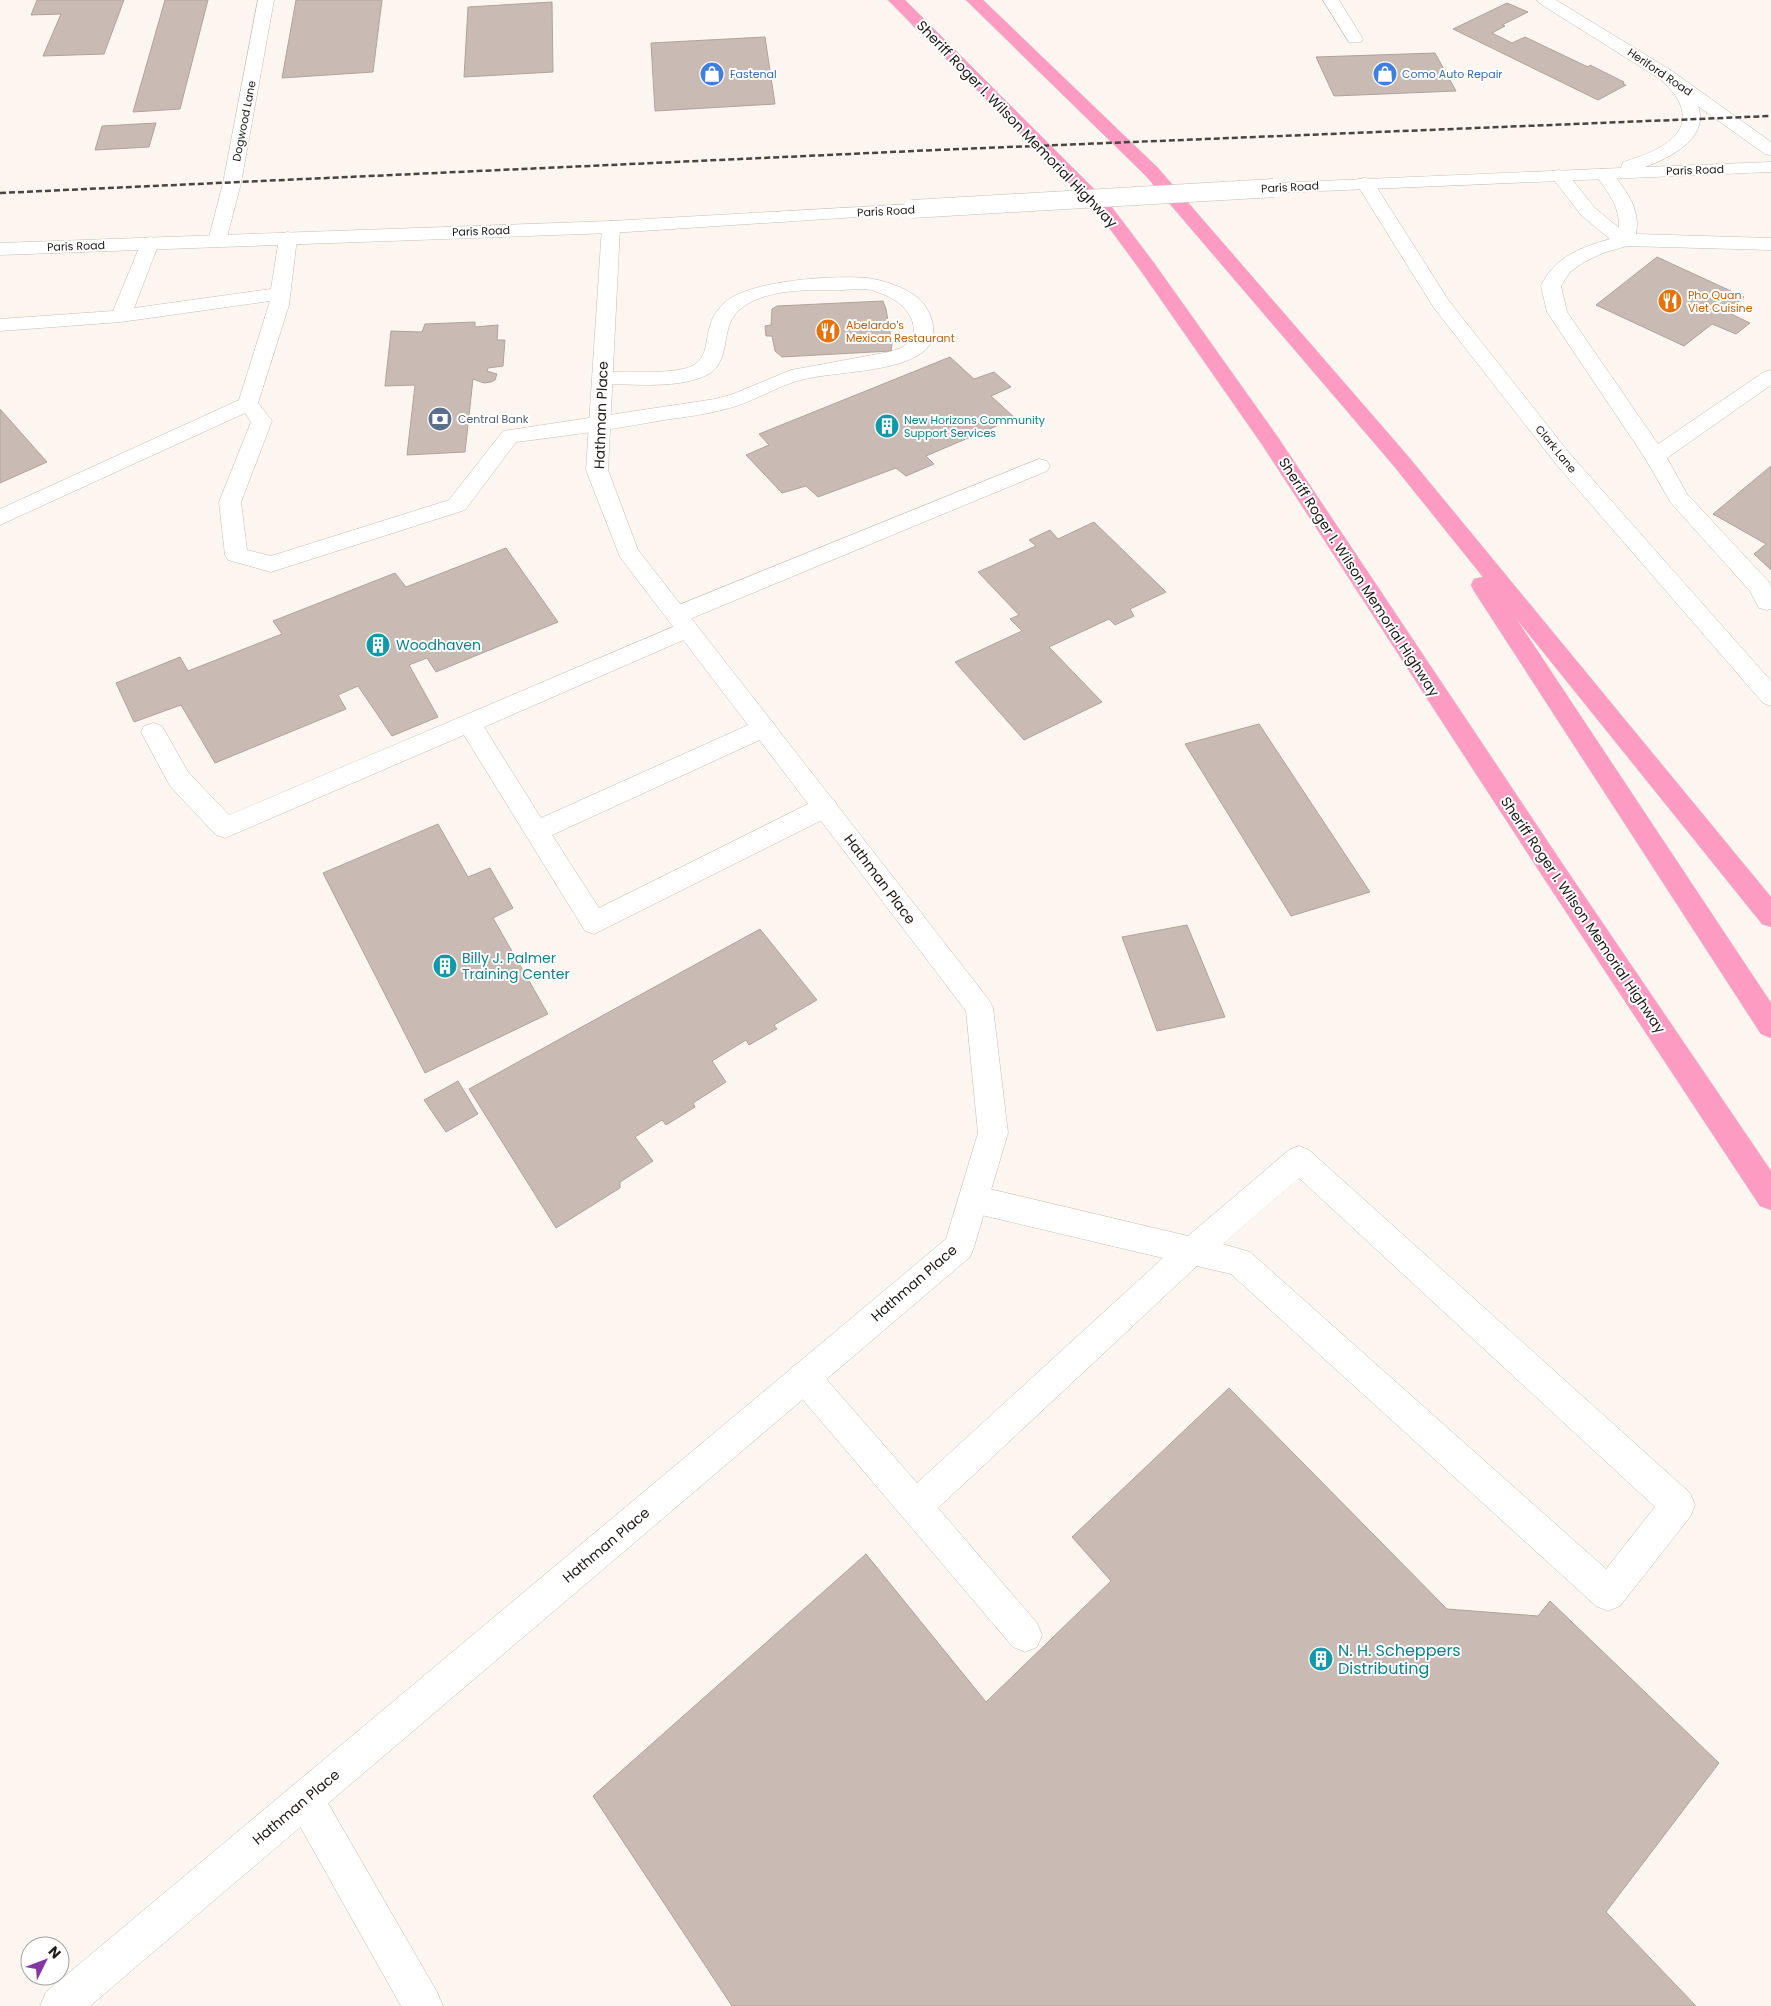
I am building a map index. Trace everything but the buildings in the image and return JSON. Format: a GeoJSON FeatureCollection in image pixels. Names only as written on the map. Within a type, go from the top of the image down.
{"type":"FeatureCollection","features":[{"type":"Feature","properties":{"kind":"highway","name":"Sheriff Roger I. Wilson Memorial Highway"},"geometry":{"type":"LineString","coordinates":[[896,0],[1105,210],[1132,245],[1252,414],[1579,912],[1771,1196]]}},
{"type":"Feature","properties":{"kind":"highway"},"geometry":{"type":"LineString","coordinates":[[974,0],[1152,172],[1400,460],[1771,916]]}},
{"type":"Feature","properties":{"kind":"highway"},"geometry":{"type":"LineString","coordinates":[[1400,460],[1771,1026]]}},
{"type":"Feature","properties":{"kind":"street","name":"Dogwood Lane"},"geometry":{"type":"LineString","coordinates":[[216,240],[232,183],[266,0]]}},
{"type":"Feature","properties":{"kind":"street"},"geometry":{"type":"LineString","coordinates":[[1332,0],[1355,39]]}},
{"type":"Feature","properties":{"kind":"street","name":"Heriford Road"},"geometry":{"type":"LineString","coordinates":[[1545,0],[1666,75],[1771,150]]}},
{"type":"Feature","properties":{"kind":"street"},"geometry":{"type":"LineString","coordinates":[[1626,240],[1630,223],[1627,208],[1604,174],[1656,156],[1674,147],[1689,132],[1692,123],[1689,102],[1666,75]]}},
{"type":"Feature","properties":{"kind":"street","name":"Paris Road"},"geometry":{"type":"LineString","coordinates":[[0,249],[611,227],[1365,183],[1771,167]]}},
{"type":"Feature","properties":{"kind":"street"},"geometry":{"type":"LineString","coordinates":[[1559,175],[1586,211],[1612,233],[1626,240]]}},
{"type":"Feature","properties":{"kind":"street","name":"Clark Lane"},"geometry":{"type":"LineString","coordinates":[[1365,183],[1441,304],[1471,343],[1563,459],[1771,697]]}},
{"type":"Feature","properties":{"kind":"street","name":"Hathman Place"},"geometry":{"type":"LineString","coordinates":[[60,2006],[959,1247],[993,1133],[979,1008],[628,552],[597,470],[611,227]]}},
{"type":"Feature","properties":{"kind":"street"},"geometry":{"type":"LineString","coordinates":[[0,518],[248,404],[279,306],[288,238]]}},
{"type":"Feature","properties":{"kind":"street"},"geometry":{"type":"LineString","coordinates":[[1767,602],[1760,586],[1679,498],[1655,456],[1557,312],[1551,286],[1555,277],[1563,268],[1577,258],[1596,249],[1626,240],[1771,244]]}},
{"type":"Feature","properties":{"kind":"street"},"geometry":{"type":"LineString","coordinates":[[121,316],[150,243]]}},
{"type":"Feature","properties":{"kind":"street"},"geometry":{"type":"LineString","coordinates":[[248,404],[262,421],[230,502],[236,555],[271,564],[457,505],[510,436],[600,425],[712,406],[732,401],[796,374],[892,357],[909,352],[920,345],[924,336],[922,318],[910,301],[885,288],[867,284],[778,288],[754,295],[735,304],[723,318],[711,362],[698,371],[683,375],[602,378]]}},
{"type":"Feature","properties":{"kind":"street"},"geometry":{"type":"LineString","coordinates":[[0,325],[121,316],[280,294]]}},
{"type":"Feature","properties":{"kind":"street"},"geometry":{"type":"LineString","coordinates":[[1655,456],[1771,376]]}},
{"type":"Feature","properties":{"kind":"street"},"geometry":{"type":"LineString","coordinates":[[153,732],[179,779],[225,828],[469,723],[682,622],[1038,466]]}},
{"type":"Feature","properties":{"kind":"street"},"geometry":{"type":"LineString","coordinates":[[469,723],[594,923],[825,807]]}},
{"type":"Feature","properties":{"kind":"street"},"geometry":{"type":"LineString","coordinates":[[536,831],[764,728]]}},
{"type":"Feature","properties":{"kind":"street"},"geometry":{"type":"LineString","coordinates":[[915,1507],[1192,1251],[1299,1159],[1678,1504],[1608,1594],[1239,1262],[1192,1251],[973,1199]]}},
{"type":"Feature","properties":{"kind":"street"},"geometry":{"type":"LineString","coordinates":[[804,1377],[1025,1635]]}},
{"type":"Feature","properties":{"kind":"street"},"geometry":{"type":"LineString","coordinates":[[306,1799],[424,2006]]}},
{"type":"Feature","properties":{"kind":"railway"},"geometry":{"type":"LineString","coordinates":[[0,193],[936,150],[1771,116]]}},
{"type":"Feature","properties":{"kind":"place","name":"Fastenal"},"geometry":{"type":"Point","coordinates":[712,74]}},
{"type":"Feature","properties":{"kind":"place","name":"Como Auto Repair"},"geometry":{"type":"Point","coordinates":[1385,74]}},
{"type":"Feature","properties":{"kind":"place","name":"Pho Quan Viet Cuisine"},"geometry":{"type":"Point","coordinates":[1670,301]}},
{"type":"Feature","properties":{"kind":"place","name":"Abelardo's Mexican Restaurant"},"geometry":{"type":"Point","coordinates":[828,331]}},
{"type":"Feature","properties":{"kind":"place","name":"Central Bank"},"geometry":{"type":"Point","coordinates":[440,419]}},
{"type":"Feature","properties":{"kind":"place","name":"New Horizons Community Support Services"},"geometry":{"type":"Point","coordinates":[887,426]}},
{"type":"Feature","properties":{"kind":"place","name":"Woodhaven"},"geometry":{"type":"Point","coordinates":[378,645]}},
{"type":"Feature","properties":{"kind":"place","name":"Billy J. Palmer Training Center"},"geometry":{"type":"Point","coordinates":[445,966]}},
{"type":"Feature","properties":{"kind":"place","name":"N. H. Scheppers Distributing"},"geometry":{"type":"Point","coordinates":[1321,1659]}}]}
